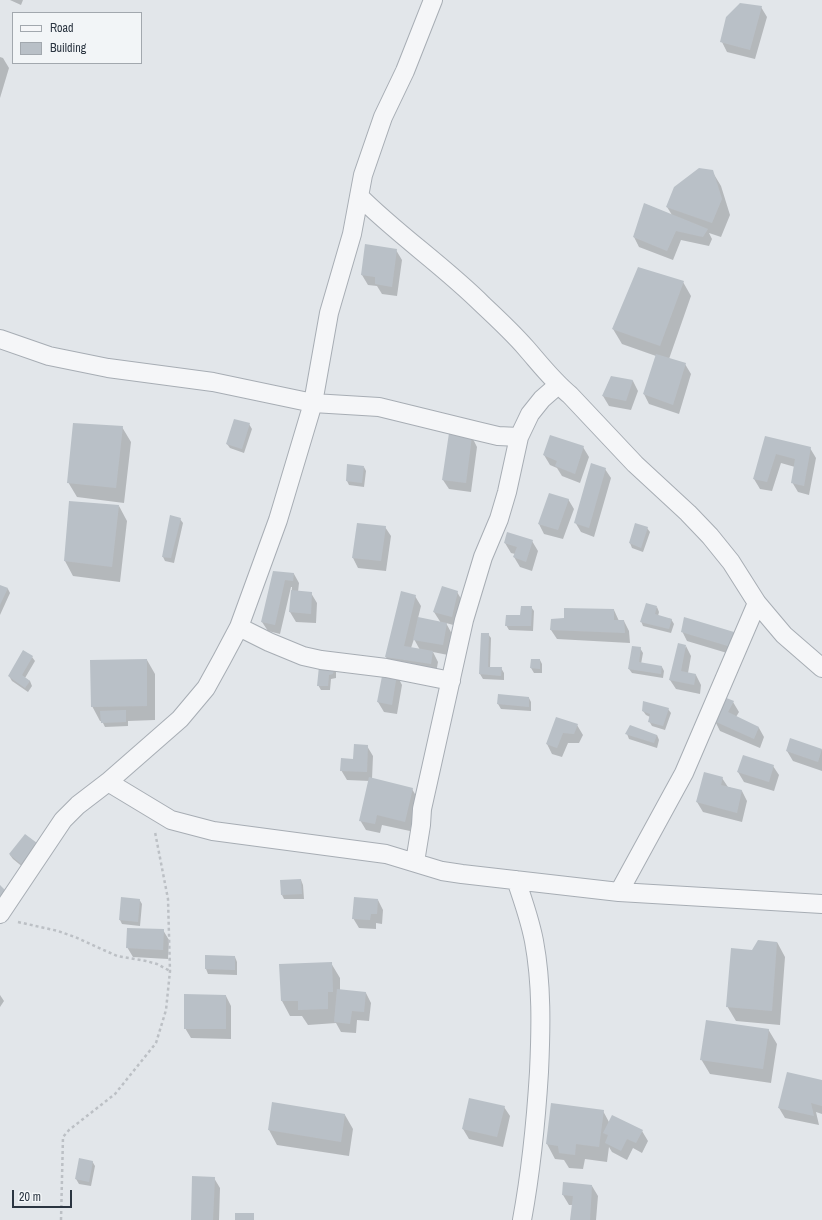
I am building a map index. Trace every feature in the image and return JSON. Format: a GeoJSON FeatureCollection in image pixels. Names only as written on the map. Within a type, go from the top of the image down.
{"type":"FeatureCollection","features":[{"type":"Feature","properties":{"kind":"street"},"geometry":{"type":"LineString","coordinates":[[5,918],[63,820],[78,805],[108,782],[180,719],[206,688],[239,627],[278,520],[313,403],[329,313],[344,263],[360,196],[363,176],[383,117],[405,71],[433,0]]}},
{"type":"Feature","properties":{"kind":"street"},"geometry":{"type":"LineString","coordinates":[[360,196],[379,216],[407,238],[482,304],[525,346],[558,385],[570,395],[635,464],[688,513],[710,536],[730,562],[757,603],[784,635],[822,668]]}},
{"type":"Feature","properties":{"kind":"street"},"geometry":{"type":"LineString","coordinates":[[0,338],[49,356],[108,368],[213,382],[313,403],[379,407],[491,434],[519,437]]}},
{"type":"Feature","properties":{"kind":"street"},"geometry":{"type":"LineString","coordinates":[[414,862],[422,809],[464,620],[483,558],[499,519],[507,492],[519,437],[530,414],[542,399],[558,385]]}},
{"type":"Feature","properties":{"kind":"street"},"geometry":{"type":"LineString","coordinates":[[619,892],[684,773],[757,603]]}},
{"type":"Feature","properties":{"kind":"street"},"geometry":{"type":"LineString","coordinates":[[239,627],[269,642],[303,656],[321,660],[386,668],[451,681]]}},
{"type":"Feature","properties":{"kind":"street"},"geometry":{"type":"LineString","coordinates":[[108,782],[171,820],[213,831],[386,854],[442,871],[619,892],[822,904]]}},
{"type":"Feature","properties":{"kind":"street"},"geometry":{"type":"LineString","coordinates":[[516,880],[526,907],[534,940],[541,998],[537,1103],[533,1146],[522,1220]]}},
{"type":"Feature","properties":{"kind":"path"},"geometry":{"type":"LineString","coordinates":[[61,1220],[63,1137],[69,1130],[115,1094],[156,1043],[166,1010],[170,971],[168,899],[149,806]]}},
{"type":"Feature","properties":{"kind":"path"},"geometry":{"type":"LineString","coordinates":[[5,918],[58,931],[117,956],[146,961],[170,971]]}},
{"type":"Feature","properties":{"kind":"building"},"geometry":{"type":"Polygon","coordinates":[[[740,3],[762,6],[750,50],[720,42],[726,17],[740,3]]]}},
{"type":"Feature","properties":{"kind":"building"},"geometry":{"type":"Polygon","coordinates":[[[699,168],[713,170],[722,199],[712,223],[666,207],[674,187],[699,168]]]}},
{"type":"Feature","properties":{"kind":"building"},"geometry":{"type":"Polygon","coordinates":[[[644,203],[708,229],[703,237],[676,231],[667,251],[633,237],[644,203]]]}},
{"type":"Feature","properties":{"kind":"building"},"geometry":{"type":"Polygon","coordinates":[[[365,244],[397,249],[392,287],[375,284],[375,277],[361,275],[365,244]]]}},
{"type":"Feature","properties":{"kind":"building"},"geometry":{"type":"Polygon","coordinates":[[[638,267],[684,281],[660,346],[612,329],[638,267]]]}},
{"type":"Feature","properties":{"kind":"building"},"geometry":{"type":"Polygon","coordinates":[[[656,354],[686,363],[673,405],[643,394],[656,354]]]}},
{"type":"Feature","properties":{"kind":"building"},"geometry":{"type":"Polygon","coordinates":[[[611,376],[633,380],[626,401],[602,396],[611,376]]]}},
{"type":"Feature","properties":{"kind":"building"},"geometry":{"type":"Polygon","coordinates":[[[234,419],[250,423],[242,449],[226,444],[234,419]]]}},
{"type":"Feature","properties":{"kind":"building"},"geometry":{"type":"Polygon","coordinates":[[[73,423],[123,426],[116,488],[67,483],[73,423]]]}},
{"type":"Feature","properties":{"kind":"building"},"geometry":{"type":"Polygon","coordinates":[[[449,433],[472,436],[466,483],[442,480],[449,433]]]}},
{"type":"Feature","properties":{"kind":"building"},"geometry":{"type":"Polygon","coordinates":[[[550,435],[584,446],[575,474],[555,466],[557,461],[543,455],[550,435]]]}},
{"type":"Feature","properties":{"kind":"building"},"geometry":{"type":"Polygon","coordinates":[[[765,436],[811,447],[804,486],[791,483],[795,459],[776,454],[767,482],[753,479],[765,436]]]}},
{"type":"Feature","properties":{"kind":"building"},"geometry":{"type":"Polygon","coordinates":[[[591,463],[606,468],[589,528],[574,523],[591,463]]]}},
{"type":"Feature","properties":{"kind":"building"},"geometry":{"type":"Polygon","coordinates":[[[347,464],[364,466],[362,483],[346,481],[347,464]]]}},
{"type":"Feature","properties":{"kind":"building"},"geometry":{"type":"Polygon","coordinates":[[[549,493],[569,499],[558,530],[538,524],[549,493]]]}},
{"type":"Feature","properties":{"kind":"building"},"geometry":{"type":"Polygon","coordinates":[[[69,501],[119,505],[112,567],[64,561],[69,501]]]}},
{"type":"Feature","properties":{"kind":"building"},"geometry":{"type":"Polygon","coordinates":[[[170,515],[181,518],[171,558],[162,557],[170,515]]]}},
{"type":"Feature","properties":{"kind":"building"},"geometry":{"type":"Polygon","coordinates":[[[357,523],[386,526],[381,561],[352,558],[357,523]]]}},
{"type":"Feature","properties":{"kind":"building"},"geometry":{"type":"Polygon","coordinates":[[[635,523],[648,527],[641,548],[629,543],[635,523]]]}},
{"type":"Feature","properties":{"kind":"building"},"geometry":{"type":"Polygon","coordinates":[[[507,532],[533,540],[526,562],[513,557],[517,547],[504,543],[507,532]]]}},
{"type":"Feature","properties":{"kind":"building"},"geometry":{"type":"Polygon","coordinates":[[[273,571],[294,573],[293,581],[285,580],[275,625],[261,622],[273,571]]]}},
{"type":"Feature","properties":{"kind":"building"},"geometry":{"type":"Polygon","coordinates":[[[0,585],[8,588],[0,605],[0,585]]]}},
{"type":"Feature","properties":{"kind":"building"},"geometry":{"type":"Polygon","coordinates":[[[442,586],[458,591],[452,617],[433,612],[442,586]]]}},
{"type":"Feature","properties":{"kind":"building"},"geometry":{"type":"Polygon","coordinates":[[[291,590],[312,592],[311,614],[289,612],[291,590]]]}},
{"type":"Feature","properties":{"kind":"building"},"geometry":{"type":"Polygon","coordinates":[[[401,591],[416,595],[404,646],[433,651],[431,664],[385,657],[401,591]]]}},
{"type":"Feature","properties":{"kind":"building"},"geometry":{"type":"Polygon","coordinates":[[[646,603],[657,606],[655,614],[672,619],[669,629],[640,622],[646,603]]]}},
{"type":"Feature","properties":{"kind":"building"},"geometry":{"type":"Polygon","coordinates":[[[521,606],[532,606],[531,626],[505,626],[506,615],[520,615],[521,606]]]}},
{"type":"Feature","properties":{"kind":"building"},"geometry":{"type":"Polygon","coordinates":[[[564,608],[614,609],[614,620],[624,620],[625,633],[550,630],[551,619],[564,618],[564,608]]]}},
{"type":"Feature","properties":{"kind":"building"},"geometry":{"type":"Polygon","coordinates":[[[418,617],[447,623],[443,645],[413,640],[418,617]]]}},
{"type":"Feature","properties":{"kind":"building"},"geometry":{"type":"Polygon","coordinates":[[[684,617],[734,632],[731,647],[681,632],[684,617]]]}},
{"type":"Feature","properties":{"kind":"building"},"geometry":{"type":"Polygon","coordinates":[[[481,633],[489,633],[488,667],[502,667],[501,676],[479,674],[481,633]]]}},
{"type":"Feature","properties":{"kind":"building"},"geometry":{"type":"Polygon","coordinates":[[[678,643],[686,645],[681,671],[696,674],[694,685],[669,680],[678,643]]]}},
{"type":"Feature","properties":{"kind":"building"},"geometry":{"type":"Polygon","coordinates":[[[632,646],[641,647],[639,662],[662,666],[661,674],[628,669],[632,646]]]}},
{"type":"Feature","properties":{"kind":"building"},"geometry":{"type":"Polygon","coordinates":[[[23,650],[33,656],[22,675],[30,681],[25,688],[8,676],[23,650]]]}},
{"type":"Feature","properties":{"kind":"building"},"geometry":{"type":"Polygon","coordinates":[[[147,659],[147,706],[91,707],[90,660],[147,659]]]}},
{"type":"Feature","properties":{"kind":"building"},"geometry":{"type":"Polygon","coordinates":[[[531,659],[540,659],[540,669],[530,668],[531,659]]]}},
{"type":"Feature","properties":{"kind":"building"},"geometry":{"type":"Polygon","coordinates":[[[319,666],[334,667],[333,674],[329,675],[328,686],[317,686],[319,666]]]}},
{"type":"Feature","properties":{"kind":"building"},"geometry":{"type":"Polygon","coordinates":[[[383,671],[397,674],[392,705],[377,702],[383,671]]]}},
{"type":"Feature","properties":{"kind":"building"},"geometry":{"type":"Polygon","coordinates":[[[498,694],[529,697],[529,707],[497,704],[498,694]]]}},
{"type":"Feature","properties":{"kind":"building"},"geometry":{"type":"Polygon","coordinates":[[[724,697],[734,701],[728,712],[759,727],[754,739],[714,721],[724,697]]]}},
{"type":"Feature","properties":{"kind":"building"},"geometry":{"type":"Polygon","coordinates":[[[643,701],[669,708],[663,726],[648,722],[650,714],[642,711],[643,701]]]}},
{"type":"Feature","properties":{"kind":"building"},"geometry":{"type":"Polygon","coordinates":[[[126,710],[126,722],[101,723],[100,711],[126,710]]]}},
{"type":"Feature","properties":{"kind":"building"},"geometry":{"type":"Polygon","coordinates":[[[556,717],[578,724],[574,734],[563,733],[557,748],[546,744],[556,717]]]}},
{"type":"Feature","properties":{"kind":"building"},"geometry":{"type":"Polygon","coordinates":[[[630,725],[657,735],[654,743],[625,734],[630,725]]]}},
{"type":"Feature","properties":{"kind":"building"},"geometry":{"type":"Polygon","coordinates":[[[790,738],[822,749],[818,762],[786,751],[790,738]]]}},
{"type":"Feature","properties":{"kind":"building"},"geometry":{"type":"Polygon","coordinates":[[[354,744],[368,745],[367,772],[340,771],[341,758],[353,759],[354,744]]]}},
{"type":"Feature","properties":{"kind":"building"},"geometry":{"type":"Polygon","coordinates":[[[743,755],[774,765],[769,782],[737,772],[743,755]]]}},
{"type":"Feature","properties":{"kind":"building"},"geometry":{"type":"Polygon","coordinates":[[[704,772],[723,777],[721,785],[742,790],[737,813],[696,802],[704,772]]]}},
{"type":"Feature","properties":{"kind":"building"},"geometry":{"type":"Polygon","coordinates":[[[369,777],[413,788],[405,822],[377,815],[375,824],[359,821],[369,777]]]}},
{"type":"Feature","properties":{"kind":"building"},"geometry":{"type":"Polygon","coordinates":[[[25,834],[37,843],[21,864],[9,854],[25,834]]]}},
{"type":"Feature","properties":{"kind":"building"},"geometry":{"type":"Polygon","coordinates":[[[301,879],[302,894],[281,895],[280,880],[301,879]]]}},
{"type":"Feature","properties":{"kind":"building"},"geometry":{"type":"Polygon","coordinates":[[[0,885],[6,891],[0,897],[0,885]]]}},
{"type":"Feature","properties":{"kind":"building"},"geometry":{"type":"Polygon","coordinates":[[[121,897],[140,899],[138,922],[119,920],[121,897]]]}},
{"type":"Feature","properties":{"kind":"building"},"geometry":{"type":"Polygon","coordinates":[[[354,897],[378,899],[377,914],[371,914],[370,920],[352,919],[354,897]]]}},
{"type":"Feature","properties":{"kind":"building"},"geometry":{"type":"Polygon","coordinates":[[[127,928],[164,929],[163,950],[126,948],[127,928]]]}},
{"type":"Feature","properties":{"kind":"building"},"geometry":{"type":"Polygon","coordinates":[[[758,940],[777,942],[772,1011],[726,1007],[731,948],[752,950],[758,940]]]}},
{"type":"Feature","properties":{"kind":"building"},"geometry":{"type":"Polygon","coordinates":[[[205,955],[235,956],[235,970],[205,969],[205,955]]]}},
{"type":"Feature","properties":{"kind":"building"},"geometry":{"type":"Polygon","coordinates":[[[332,962],[333,992],[328,992],[328,1009],[298,1010],[298,1001],[281,1001],[279,964],[332,962]]]}},
{"type":"Feature","properties":{"kind":"building"},"geometry":{"type":"Polygon","coordinates":[[[337,989],[366,992],[364,1012],[352,1011],[350,1024],[334,1022],[337,989]]]}},
{"type":"Feature","properties":{"kind":"building"},"geometry":{"type":"Polygon","coordinates":[[[184,994],[226,995],[226,1029],[184,1029],[184,994]]]}},
{"type":"Feature","properties":{"kind":"building"},"geometry":{"type":"Polygon","coordinates":[[[706,1020],[769,1029],[763,1069],[700,1060],[706,1020]]]}},
{"type":"Feature","properties":{"kind":"building"},"geometry":{"type":"Polygon","coordinates":[[[787,1072],[822,1080],[822,1106],[811,1103],[814,1116],[778,1108],[787,1072]]]}},
{"type":"Feature","properties":{"kind":"building"},"geometry":{"type":"Polygon","coordinates":[[[469,1098],[505,1106],[497,1137],[462,1129],[469,1098]]]}},
{"type":"Feature","properties":{"kind":"building"},"geometry":{"type":"Polygon","coordinates":[[[272,1102],[345,1114],[341,1142],[268,1130],[272,1102]]]}},
{"type":"Feature","properties":{"kind":"building"},"geometry":{"type":"Polygon","coordinates":[[[551,1103],[604,1110],[599,1147],[576,1144],[575,1155],[559,1153],[558,1146],[546,1144],[551,1103]]]}},
{"type":"Feature","properties":{"kind":"building"},"geometry":{"type":"Polygon","coordinates":[[[612,1115],[643,1130],[636,1143],[627,1139],[621,1151],[605,1143],[608,1135],[603,1133],[612,1115]]]}},
{"type":"Feature","properties":{"kind":"building"},"geometry":{"type":"Polygon","coordinates":[[[79,1158],[93,1161],[89,1182],[75,1179],[79,1158]]]}},
{"type":"Feature","properties":{"kind":"building"},"geometry":{"type":"Polygon","coordinates":[[[192,1176],[215,1177],[213,1220],[191,1220],[192,1176]]]}},
{"type":"Feature","properties":{"kind":"building"},"geometry":{"type":"Polygon","coordinates":[[[563,1182],[592,1185],[590,1220],[570,1220],[573,1196],[562,1195],[563,1182]]]}},
{"type":"Feature","properties":{"kind":"building"},"geometry":{"type":"Polygon","coordinates":[[[235,1213],[254,1213],[254,1220],[235,1220],[235,1213]]]}}]}
